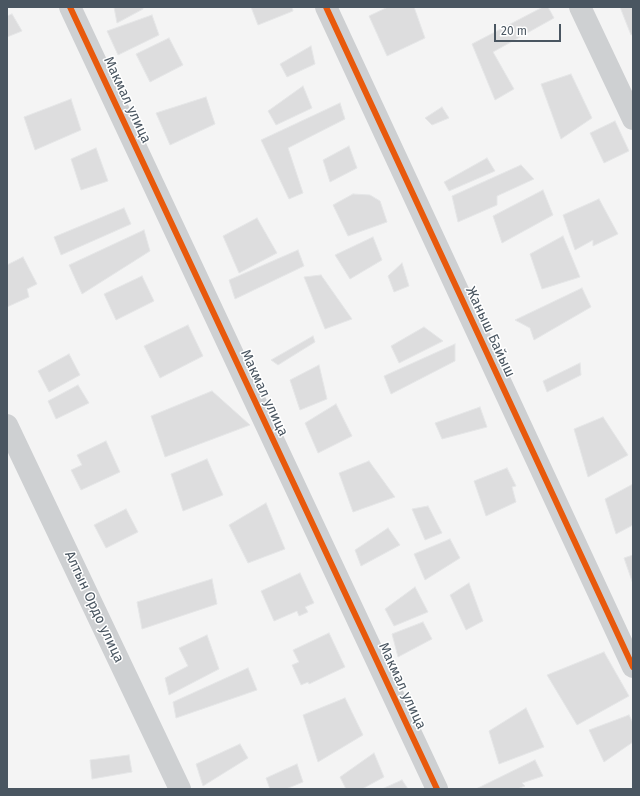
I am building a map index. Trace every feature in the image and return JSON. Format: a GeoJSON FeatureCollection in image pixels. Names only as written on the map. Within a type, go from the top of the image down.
{"type":"FeatureCollection","features":[{"type":"Feature","properties":{"kind":"street","name":"Макмал улица"},"geometry":{"type":"LineString","coordinates":[[70,7],[437,789]]}},
{"type":"Feature","properties":{"kind":"street","name":"Жаныш Байыш"},"geometry":{"type":"LineString","coordinates":[[326,7],[633,667]]}},
{"type":"Feature","properties":{"kind":"street"},"geometry":{"type":"LineString","coordinates":[[580,7],[633,119]]}},
{"type":"Feature","properties":{"kind":"street","name":"Алтын Ордо улица"},"geometry":{"type":"LineString","coordinates":[[7,424],[180,789]]}},
{"type":"Feature","properties":{"kind":"building"},"geometry":{"type":"Polygon","coordinates":[[[114,7],[143,7],[143,9],[117,23],[114,7]]]}},
{"type":"Feature","properties":{"kind":"building"},"geometry":{"type":"Polygon","coordinates":[[[251,7],[292,7],[293,11],[258,25],[251,7]]]}},
{"type":"Feature","properties":{"kind":"building"},"geometry":{"type":"Polygon","coordinates":[[[388,7],[414,7],[425,38],[387,56],[369,16],[388,7]]]}},
{"type":"Feature","properties":{"kind":"building"},"geometry":{"type":"Polygon","coordinates":[[[543,7],[548,7],[554,18],[493,52],[514,89],[495,100],[472,44],[543,7]]]}},
{"type":"Feature","properties":{"kind":"building"},"geometry":{"type":"Polygon","coordinates":[[[620,7],[633,7],[633,34],[631,35],[620,7]]]}},
{"type":"Feature","properties":{"kind":"building"},"geometry":{"type":"Polygon","coordinates":[[[12,14],[22,31],[7,37],[7,16],[12,14]]]}},
{"type":"Feature","properties":{"kind":"building"},"geometry":{"type":"Polygon","coordinates":[[[152,15],[159,35],[118,55],[107,31],[152,15]]]}},
{"type":"Feature","properties":{"kind":"building"},"geometry":{"type":"Polygon","coordinates":[[[169,38],[183,65],[150,82],[136,54],[169,38]]]}},
{"type":"Feature","properties":{"kind":"building"},"geometry":{"type":"Polygon","coordinates":[[[311,46],[315,64],[287,77],[280,64],[311,46]]]}},
{"type":"Feature","properties":{"kind":"building"},"geometry":{"type":"Polygon","coordinates":[[[571,74],[592,118],[561,139],[541,84],[571,74]]]}},
{"type":"Feature","properties":{"kind":"building"},"geometry":{"type":"Polygon","coordinates":[[[303,86],[312,108],[276,125],[268,111],[303,86]]]}},
{"type":"Feature","properties":{"kind":"building"},"geometry":{"type":"Polygon","coordinates":[[[206,97],[215,124],[170,145],[156,113],[206,97]]]}},
{"type":"Feature","properties":{"kind":"building"},"geometry":{"type":"Polygon","coordinates":[[[71,99],[81,130],[35,150],[24,117],[71,99]]]}},
{"type":"Feature","properties":{"kind":"building"},"geometry":{"type":"Polygon","coordinates":[[[340,103],[345,119],[288,148],[303,193],[289,199],[261,140],[340,103]]]}},
{"type":"Feature","properties":{"kind":"building"},"geometry":{"type":"Polygon","coordinates":[[[442,107],[449,118],[432,125],[425,118],[442,107]]]}},
{"type":"Feature","properties":{"kind":"building"},"geometry":{"type":"Polygon","coordinates":[[[615,121],[629,151],[604,163],[590,133],[615,121]]]}},
{"type":"Feature","properties":{"kind":"building"},"geometry":{"type":"Polygon","coordinates":[[[349,146],[357,168],[330,182],[323,160],[349,146]]]}},
{"type":"Feature","properties":{"kind":"building"},"geometry":{"type":"Polygon","coordinates":[[[96,148],[108,181],[81,190],[71,159],[96,148]]]}},
{"type":"Feature","properties":{"kind":"building"},"geometry":{"type":"Polygon","coordinates":[[[487,158],[495,171],[449,191],[444,182],[487,158]]]}},
{"type":"Feature","properties":{"kind":"building"},"geometry":{"type":"Polygon","coordinates":[[[521,165],[534,179],[497,196],[497,205],[458,222],[452,196],[521,165]]]}},
{"type":"Feature","properties":{"kind":"building"},"geometry":{"type":"Polygon","coordinates":[[[543,190],[553,215],[502,243],[493,216],[543,190]]]}},
{"type":"Feature","properties":{"kind":"building"},"geometry":{"type":"Polygon","coordinates":[[[353,194],[370,195],[380,201],[387,222],[348,236],[333,205],[353,194]]]}},
{"type":"Feature","properties":{"kind":"building"},"geometry":{"type":"Polygon","coordinates":[[[599,199],[618,234],[593,246],[593,240],[575,250],[563,215],[599,199]]]}},
{"type":"Feature","properties":{"kind":"building"},"geometry":{"type":"Polygon","coordinates":[[[124,208],[131,224],[61,255],[54,237],[124,208]]]}},
{"type":"Feature","properties":{"kind":"building"},"geometry":{"type":"Polygon","coordinates":[[[257,218],[277,253],[239,273],[223,236],[257,218]]]}},
{"type":"Feature","properties":{"kind":"building"},"geometry":{"type":"Polygon","coordinates":[[[144,230],[150,251],[82,294],[69,265],[144,230]]]}},
{"type":"Feature","properties":{"kind":"building"},"geometry":{"type":"Polygon","coordinates":[[[563,236],[580,277],[542,289],[530,254],[563,236]]]}},
{"type":"Feature","properties":{"kind":"building"},"geometry":{"type":"Polygon","coordinates":[[[373,237],[382,260],[350,279],[335,255],[373,237]]]}},
{"type":"Feature","properties":{"kind":"building"},"geometry":{"type":"Polygon","coordinates":[[[298,250],[304,266],[235,299],[229,280],[298,250]]]}},
{"type":"Feature","properties":{"kind":"building"},"geometry":{"type":"Polygon","coordinates":[[[23,257],[37,284],[27,289],[29,297],[7,307],[7,265],[23,257]]]}},
{"type":"Feature","properties":{"kind":"building"},"geometry":{"type":"Polygon","coordinates":[[[402,263],[409,286],[394,292],[388,276],[402,263]]]}},
{"type":"Feature","properties":{"kind":"building"},"geometry":{"type":"Polygon","coordinates":[[[321,275],[352,319],[325,329],[304,277],[321,275]]]}},
{"type":"Feature","properties":{"kind":"building"},"geometry":{"type":"Polygon","coordinates":[[[142,276],[154,301],[116,320],[104,294],[142,276]]]}},
{"type":"Feature","properties":{"kind":"building"},"geometry":{"type":"Polygon","coordinates":[[[582,288],[591,307],[534,340],[530,328],[515,320],[582,288]]]}},
{"type":"Feature","properties":{"kind":"building"},"geometry":{"type":"Polygon","coordinates":[[[188,325],[203,356],[160,378],[144,346],[188,325]]]}},
{"type":"Feature","properties":{"kind":"building"},"geometry":{"type":"Polygon","coordinates":[[[424,327],[443,341],[399,363],[391,346],[424,327]]]}},
{"type":"Feature","properties":{"kind":"building"},"geometry":{"type":"Polygon","coordinates":[[[313,336],[315,342],[278,365],[271,360],[313,336]]]}},
{"type":"Feature","properties":{"kind":"building"},"geometry":{"type":"Polygon","coordinates":[[[455,344],[455,361],[391,394],[384,376],[455,344]]]}},
{"type":"Feature","properties":{"kind":"building"},"geometry":{"type":"Polygon","coordinates":[[[69,354],[80,375],[49,392],[38,371],[69,354]]]}},
{"type":"Feature","properties":{"kind":"building"},"geometry":{"type":"Polygon","coordinates":[[[580,363],[581,375],[547,392],[543,381],[580,363]]]}},
{"type":"Feature","properties":{"kind":"building"},"geometry":{"type":"Polygon","coordinates":[[[319,365],[327,399],[300,410],[290,380],[319,365]]]}},
{"type":"Feature","properties":{"kind":"building"},"geometry":{"type":"Polygon","coordinates":[[[78,385],[89,403],[56,419],[48,401],[78,385]]]}},
{"type":"Feature","properties":{"kind":"building"},"geometry":{"type":"Polygon","coordinates":[[[212,391],[250,425],[165,457],[151,416],[212,391]]]}},
{"type":"Feature","properties":{"kind":"building"},"geometry":{"type":"Polygon","coordinates":[[[336,404],[352,436],[318,453],[305,423],[336,404]]]}},
{"type":"Feature","properties":{"kind":"building"},"geometry":{"type":"Polygon","coordinates":[[[480,407],[487,427],[442,439],[435,423],[480,407]]]}},
{"type":"Feature","properties":{"kind":"building"},"geometry":{"type":"Polygon","coordinates":[[[603,417],[628,455],[588,477],[574,429],[603,417]]]}},
{"type":"Feature","properties":{"kind":"building"},"geometry":{"type":"Polygon","coordinates":[[[106,441],[120,472],[81,490],[71,470],[82,465],[77,455],[106,441]]]}},
{"type":"Feature","properties":{"kind":"building"},"geometry":{"type":"Polygon","coordinates":[[[207,459],[223,495],[183,511],[171,474],[207,459]]]}},
{"type":"Feature","properties":{"kind":"building"},"geometry":{"type":"Polygon","coordinates":[[[369,461],[395,497],[353,512],[339,473],[369,461]]]}},
{"type":"Feature","properties":{"kind":"building"},"geometry":{"type":"Polygon","coordinates":[[[507,468],[516,486],[512,487],[516,502],[486,516],[474,481],[507,468]]]}},
{"type":"Feature","properties":{"kind":"building"},"geometry":{"type":"Polygon","coordinates":[[[633,484],[633,525],[616,534],[605,499],[633,484]]]}},
{"type":"Feature","properties":{"kind":"building"},"geometry":{"type":"Polygon","coordinates":[[[266,503],[285,549],[248,563],[229,525],[266,503]]]}},
{"type":"Feature","properties":{"kind":"building"},"geometry":{"type":"Polygon","coordinates":[[[428,506],[442,533],[425,540],[412,509],[428,506]]]}},
{"type":"Feature","properties":{"kind":"building"},"geometry":{"type":"Polygon","coordinates":[[[126,509],[138,532],[106,548],[94,525],[126,509]]]}},
{"type":"Feature","properties":{"kind":"building"},"geometry":{"type":"Polygon","coordinates":[[[388,528],[400,545],[361,566],[355,550],[388,528]]]}},
{"type":"Feature","properties":{"kind":"building"},"geometry":{"type":"Polygon","coordinates":[[[450,539],[460,558],[425,580],[414,554],[450,539]]]}},
{"type":"Feature","properties":{"kind":"building"},"geometry":{"type":"Polygon","coordinates":[[[633,555],[633,584],[624,558],[633,555]]]}},
{"type":"Feature","properties":{"kind":"building"},"geometry":{"type":"Polygon","coordinates":[[[300,573],[314,603],[305,607],[308,612],[299,616],[297,611],[274,621],[261,591],[300,573]]]}},
{"type":"Feature","properties":{"kind":"building"},"geometry":{"type":"Polygon","coordinates":[[[212,579],[217,604],[142,629],[137,602],[212,579]]]}},
{"type":"Feature","properties":{"kind":"building"},"geometry":{"type":"Polygon","coordinates":[[[469,583],[483,621],[466,630],[450,595],[469,583]]]}},
{"type":"Feature","properties":{"kind":"building"},"geometry":{"type":"Polygon","coordinates":[[[415,587],[428,612],[394,626],[385,609],[415,587]]]}},
{"type":"Feature","properties":{"kind":"building"},"geometry":{"type":"Polygon","coordinates":[[[423,622],[432,639],[398,657],[392,634],[423,622]]]}},
{"type":"Feature","properties":{"kind":"building"},"geometry":{"type":"Polygon","coordinates":[[[329,633],[345,667],[309,684],[308,682],[301,685],[292,665],[299,662],[293,650],[329,633]]]}},
{"type":"Feature","properties":{"kind":"building"},"geometry":{"type":"Polygon","coordinates":[[[207,635],[219,669],[169,695],[165,678],[188,666],[179,648],[207,635]]]}},
{"type":"Feature","properties":{"kind":"building"},"geometry":{"type":"Polygon","coordinates":[[[604,652],[629,696],[577,725],[547,675],[604,652]]]}},
{"type":"Feature","properties":{"kind":"building"},"geometry":{"type":"Polygon","coordinates":[[[248,668],[257,690],[176,718],[173,702],[248,668]]]}},
{"type":"Feature","properties":{"kind":"building"},"geometry":{"type":"Polygon","coordinates":[[[345,698],[363,735],[318,762],[303,715],[345,698]]]}},
{"type":"Feature","properties":{"kind":"building"},"geometry":{"type":"Polygon","coordinates":[[[526,708],[544,747],[499,764],[489,731],[526,708]]]}},
{"type":"Feature","properties":{"kind":"building"},"geometry":{"type":"Polygon","coordinates":[[[629,715],[633,723],[633,742],[604,762],[589,730],[629,715]]]}},
{"type":"Feature","properties":{"kind":"building"},"geometry":{"type":"Polygon","coordinates":[[[240,744],[248,758],[203,786],[196,764],[240,744]]]}},
{"type":"Feature","properties":{"kind":"building"},"geometry":{"type":"Polygon","coordinates":[[[374,753],[384,777],[362,789],[346,789],[340,777],[374,753]]]}},
{"type":"Feature","properties":{"kind":"building"},"geometry":{"type":"Polygon","coordinates":[[[129,755],[132,772],[92,779],[90,760],[129,755]]]}},
{"type":"Feature","properties":{"kind":"building"},"geometry":{"type":"Polygon","coordinates":[[[535,760],[543,776],[522,783],[525,786],[517,789],[476,789],[535,760]]]}},
{"type":"Feature","properties":{"kind":"building"},"geometry":{"type":"Polygon","coordinates":[[[297,764],[303,782],[286,789],[270,789],[266,778],[297,764]]]}},
{"type":"Feature","properties":{"kind":"building"},"geometry":{"type":"Polygon","coordinates":[[[402,780],[408,789],[382,789],[402,780]]]}},
{"type":"Feature","properties":{"kind":"cycle path"},"geometry":{"type":"LineString","coordinates":[[70,7],[437,789]]}},
{"type":"Feature","properties":{"kind":"cycle path"},"geometry":{"type":"LineString","coordinates":[[326,7],[633,667]]}}]}
